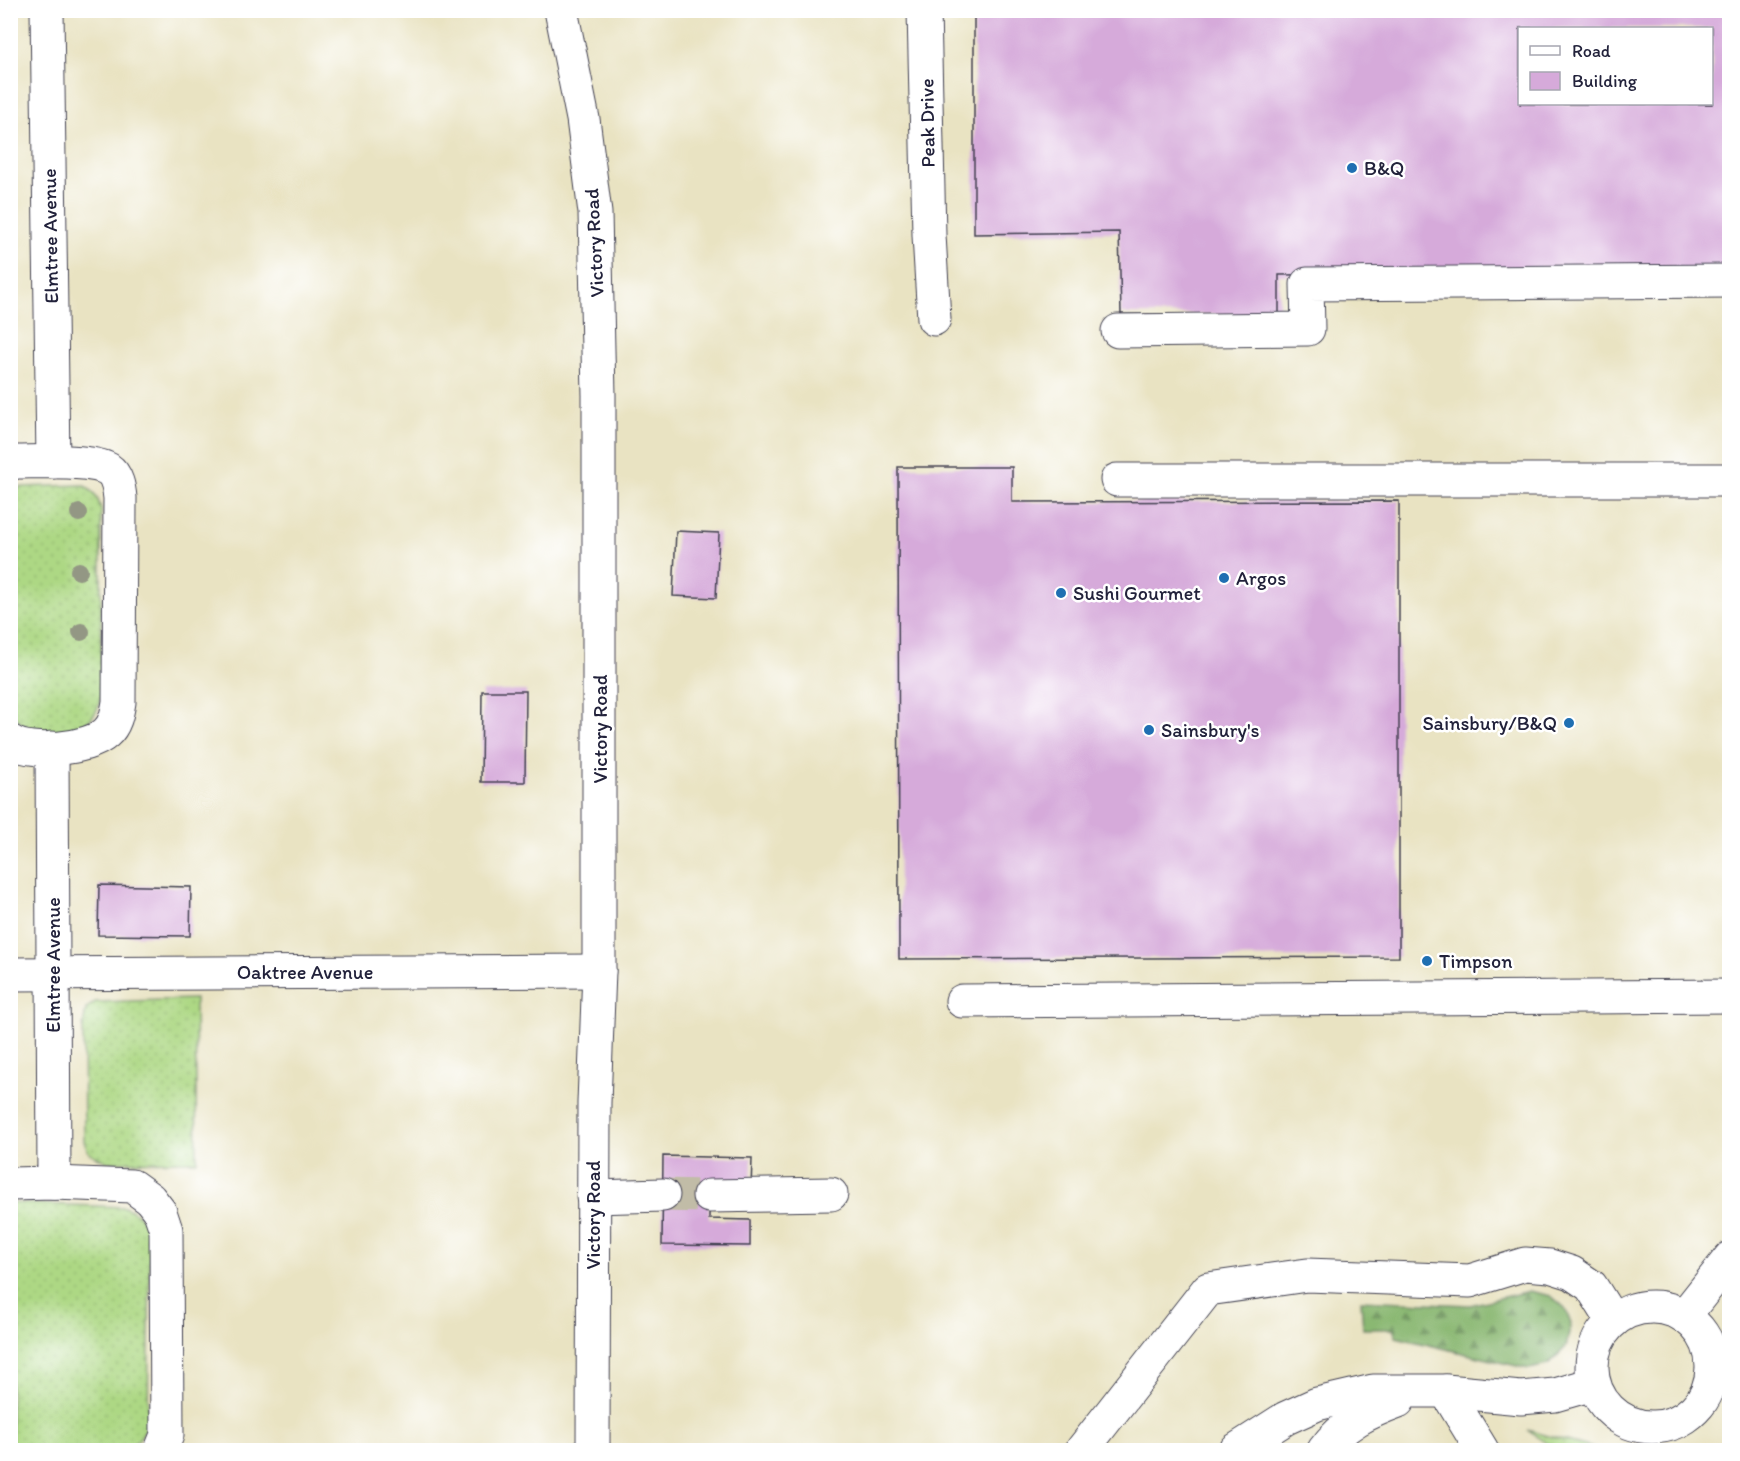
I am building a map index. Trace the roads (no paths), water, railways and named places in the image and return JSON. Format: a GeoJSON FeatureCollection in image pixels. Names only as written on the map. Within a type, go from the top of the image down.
{"type":"FeatureCollection","features":[{"type":"Feature","properties":{"kind":"street","name":"Elmtree Avenue"},"geometry":{"type":"LineString","coordinates":[[47,10],[53,462]]}},
{"type":"Feature","properties":{"kind":"street","name":"Victory Road"},"geometry":{"type":"LineString","coordinates":[[561,10],[582,119],[595,213],[599,395],[599,972],[594,1103],[593,1450]]}},
{"type":"Feature","properties":{"kind":"street","name":"Peak Drive"},"geometry":{"type":"LineString","coordinates":[[924,10],[933,319]]}},
{"type":"Feature","properties":{"kind":"street"},"geometry":{"type":"LineString","coordinates":[[1118,331],[1308,329],[1307,284],[1730,281]]}},
{"type":"Feature","properties":{"kind":"street"},"geometry":{"type":"LineString","coordinates":[[10,464],[17,462],[94,464],[109,469],[118,483],[120,521],[119,702],[112,726],[95,740],[81,746],[28,747],[10,741]]}},
{"type":"Feature","properties":{"kind":"street"},"geometry":{"type":"LineString","coordinates":[[1117,480],[1730,480]]}},
{"type":"Feature","properties":{"kind":"street","name":"Elmtree Avenue"},"geometry":{"type":"LineString","coordinates":[[52,748],[54,1183]]}},
{"type":"Feature","properties":{"kind":"street","name":"Oaktree Avenue"},"geometry":{"type":"LineString","coordinates":[[10,974],[53,972],[599,972]]}},
{"type":"Feature","properties":{"kind":"street"},"geometry":{"type":"LineString","coordinates":[[962,1001],[1730,996]]}},
{"type":"Feature","properties":{"kind":"street"},"geometry":{"type":"LineString","coordinates":[[10,1184],[132,1186],[150,1199],[160,1212],[166,1230],[167,1435],[161,1450]]}},
{"type":"Feature","properties":{"kind":"street"},"geometry":{"type":"LineString","coordinates":[[710,1196],[831,1194]]}},
{"type":"Feature","properties":{"kind":"street"},"geometry":{"type":"LineString","coordinates":[[593,1197],[663,1195]]}},
{"type":"Feature","properties":{"kind":"street"},"geometry":{"type":"LineString","coordinates":[[1684,1316],[1730,1258]]}},
{"type":"Feature","properties":{"kind":"street"},"geometry":{"type":"LineString","coordinates":[[1082,1450],[1208,1289],[1307,1275],[1470,1281],[1525,1264],[1550,1266],[1572,1273],[1591,1286],[1613,1322]]}},
{"type":"Feature","properties":{"kind":"street"},"geometry":{"type":"LineString","coordinates":[[1641,1307],[1663,1307],[1678,1312],[1702,1333],[1711,1352],[1713,1364],[1710,1385],[1701,1404],[1673,1437],[1651,1428],[1630,1424],[1612,1413],[1600,1399],[1593,1384],[1592,1358],[1599,1338],[1613,1322],[1622,1315],[1641,1307]]}},
{"type":"Feature","properties":{"kind":"street"},"geometry":{"type":"LineString","coordinates":[[1236,1450],[1286,1418],[1317,1404],[1373,1391],[1437,1391],[1521,1398],[1555,1395],[1593,1384]]}},
{"type":"Feature","properties":{"kind":"street"},"geometry":{"type":"LineString","coordinates":[[1324,1450],[1340,1432],[1357,1418],[1372,1410],[1437,1391]]}},
{"type":"Feature","properties":{"kind":"street"},"geometry":{"type":"LineString","coordinates":[[1437,1391],[1482,1450]]}},
{"type":"Feature","properties":{"kind":"tunnel"},"geometry":{"type":"LineString","coordinates":[[663,1195],[709,1196]]}},
{"type":"Feature","properties":{"kind":"place","name":"B&Q"},"geometry":{"type":"Point","coordinates":[1352,168]}},
{"type":"Feature","properties":{"kind":"place","name":"Argos"},"geometry":{"type":"Point","coordinates":[1224,578]}},
{"type":"Feature","properties":{"kind":"place","name":"Sushi Gourmet"},"geometry":{"type":"Point","coordinates":[1061,593]}},
{"type":"Feature","properties":{"kind":"place","name":"Sainsbury/B&Q"},"geometry":{"type":"Point","coordinates":[1569,723]}},
{"type":"Feature","properties":{"kind":"place","name":"Sainsbury's"},"geometry":{"type":"Point","coordinates":[1149,730]}},
{"type":"Feature","properties":{"kind":"place","name":"Timpson"},"geometry":{"type":"Point","coordinates":[1427,961]}}]}
